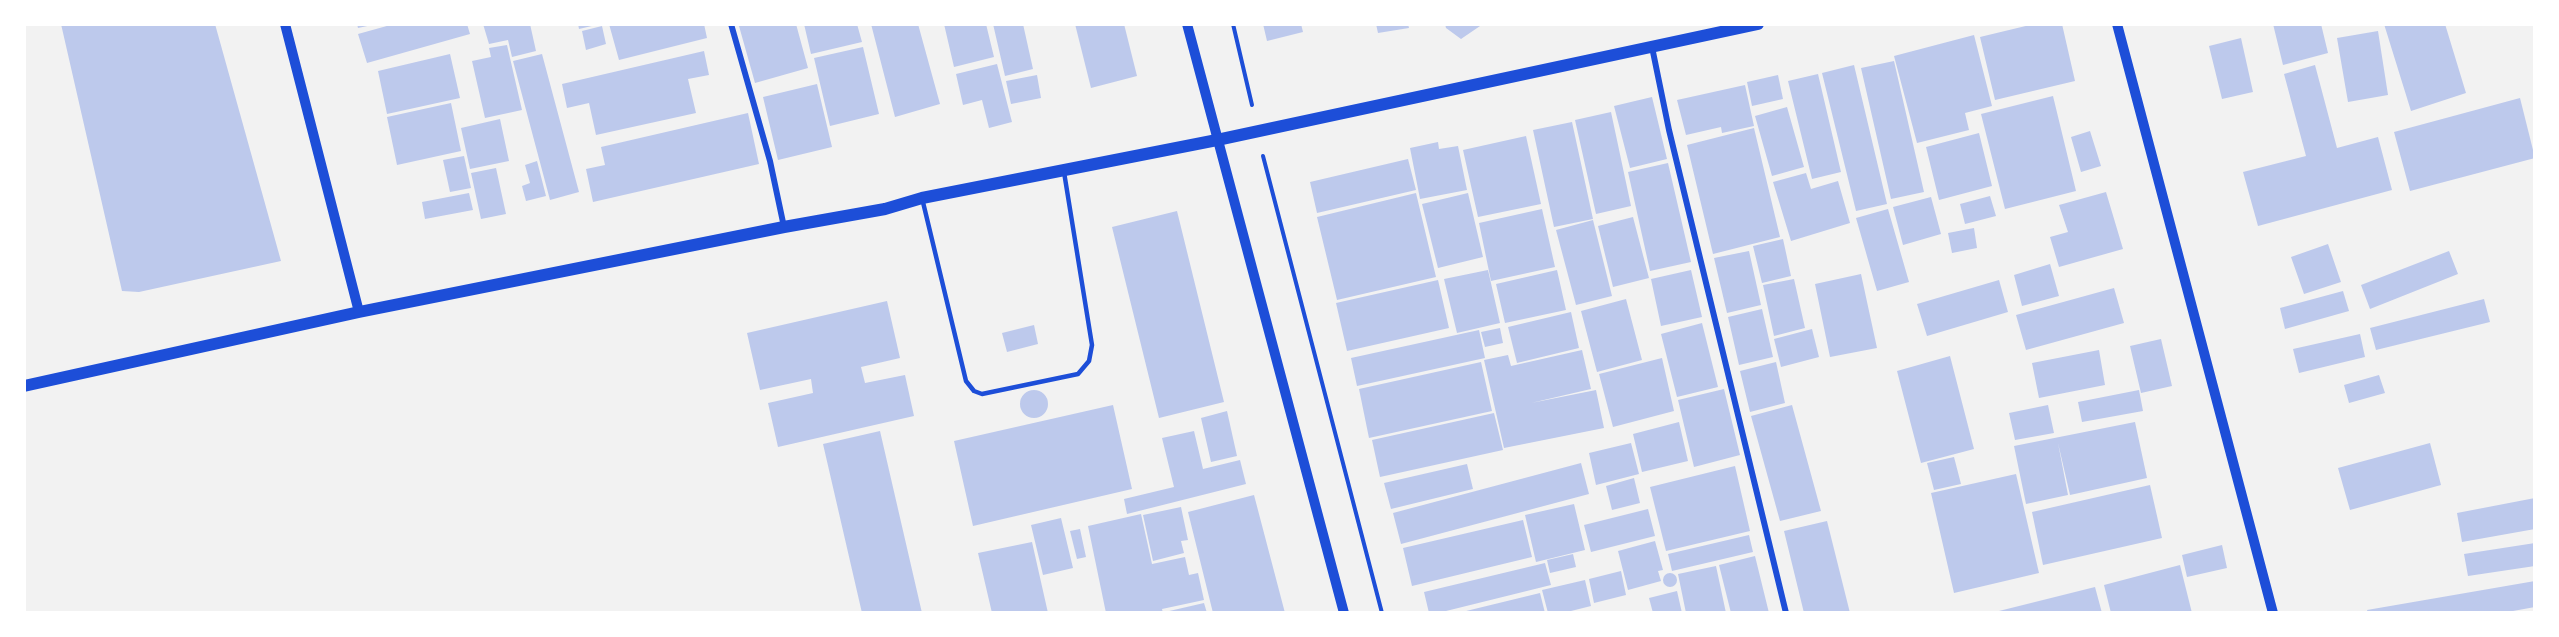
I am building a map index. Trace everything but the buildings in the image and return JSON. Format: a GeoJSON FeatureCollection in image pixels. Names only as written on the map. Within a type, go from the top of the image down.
{"type":"FeatureCollection","features":[{"type":"Feature","properties":{"kind":"main road"},"geometry":{"type":"LineString","coordinates":[[24,386],[359,312],[784,226],[885,209],[922,198],[1257,132],[1758,24]]}},
{"type":"Feature","properties":{"kind":"street"},"geometry":{"type":"LineString","coordinates":[[285,24],[359,312]]}},
{"type":"Feature","properties":{"kind":"street"},"geometry":{"type":"LineString","coordinates":[[731,24],[770,161],[784,226]]}},
{"type":"Feature","properties":{"kind":"street"},"geometry":{"type":"LineString","coordinates":[[1187,24],[1344,613]]}},
{"type":"Feature","properties":{"kind":"street"},"geometry":{"type":"LineString","coordinates":[[2117,24],[2273,613]]}},
{"type":"Feature","properties":{"kind":"street"},"geometry":{"type":"LineString","coordinates":[[1652,47],[1669,130],[1786,613]]}},
{"type":"Feature","properties":{"kind":"lane"},"geometry":{"type":"LineString","coordinates":[[922,198],[966,381],[974,391],[982,394],[1078,375],[1089,361],[1092,345],[1064,171]]}},
{"type":"Feature","properties":{"kind":"path"},"geometry":{"type":"LineString","coordinates":[[1233,24],[1257,132]]}},
{"type":"Feature","properties":{"kind":"path"},"geometry":{"type":"LineString","coordinates":[[1267,173],[1383,613]]}}]}
